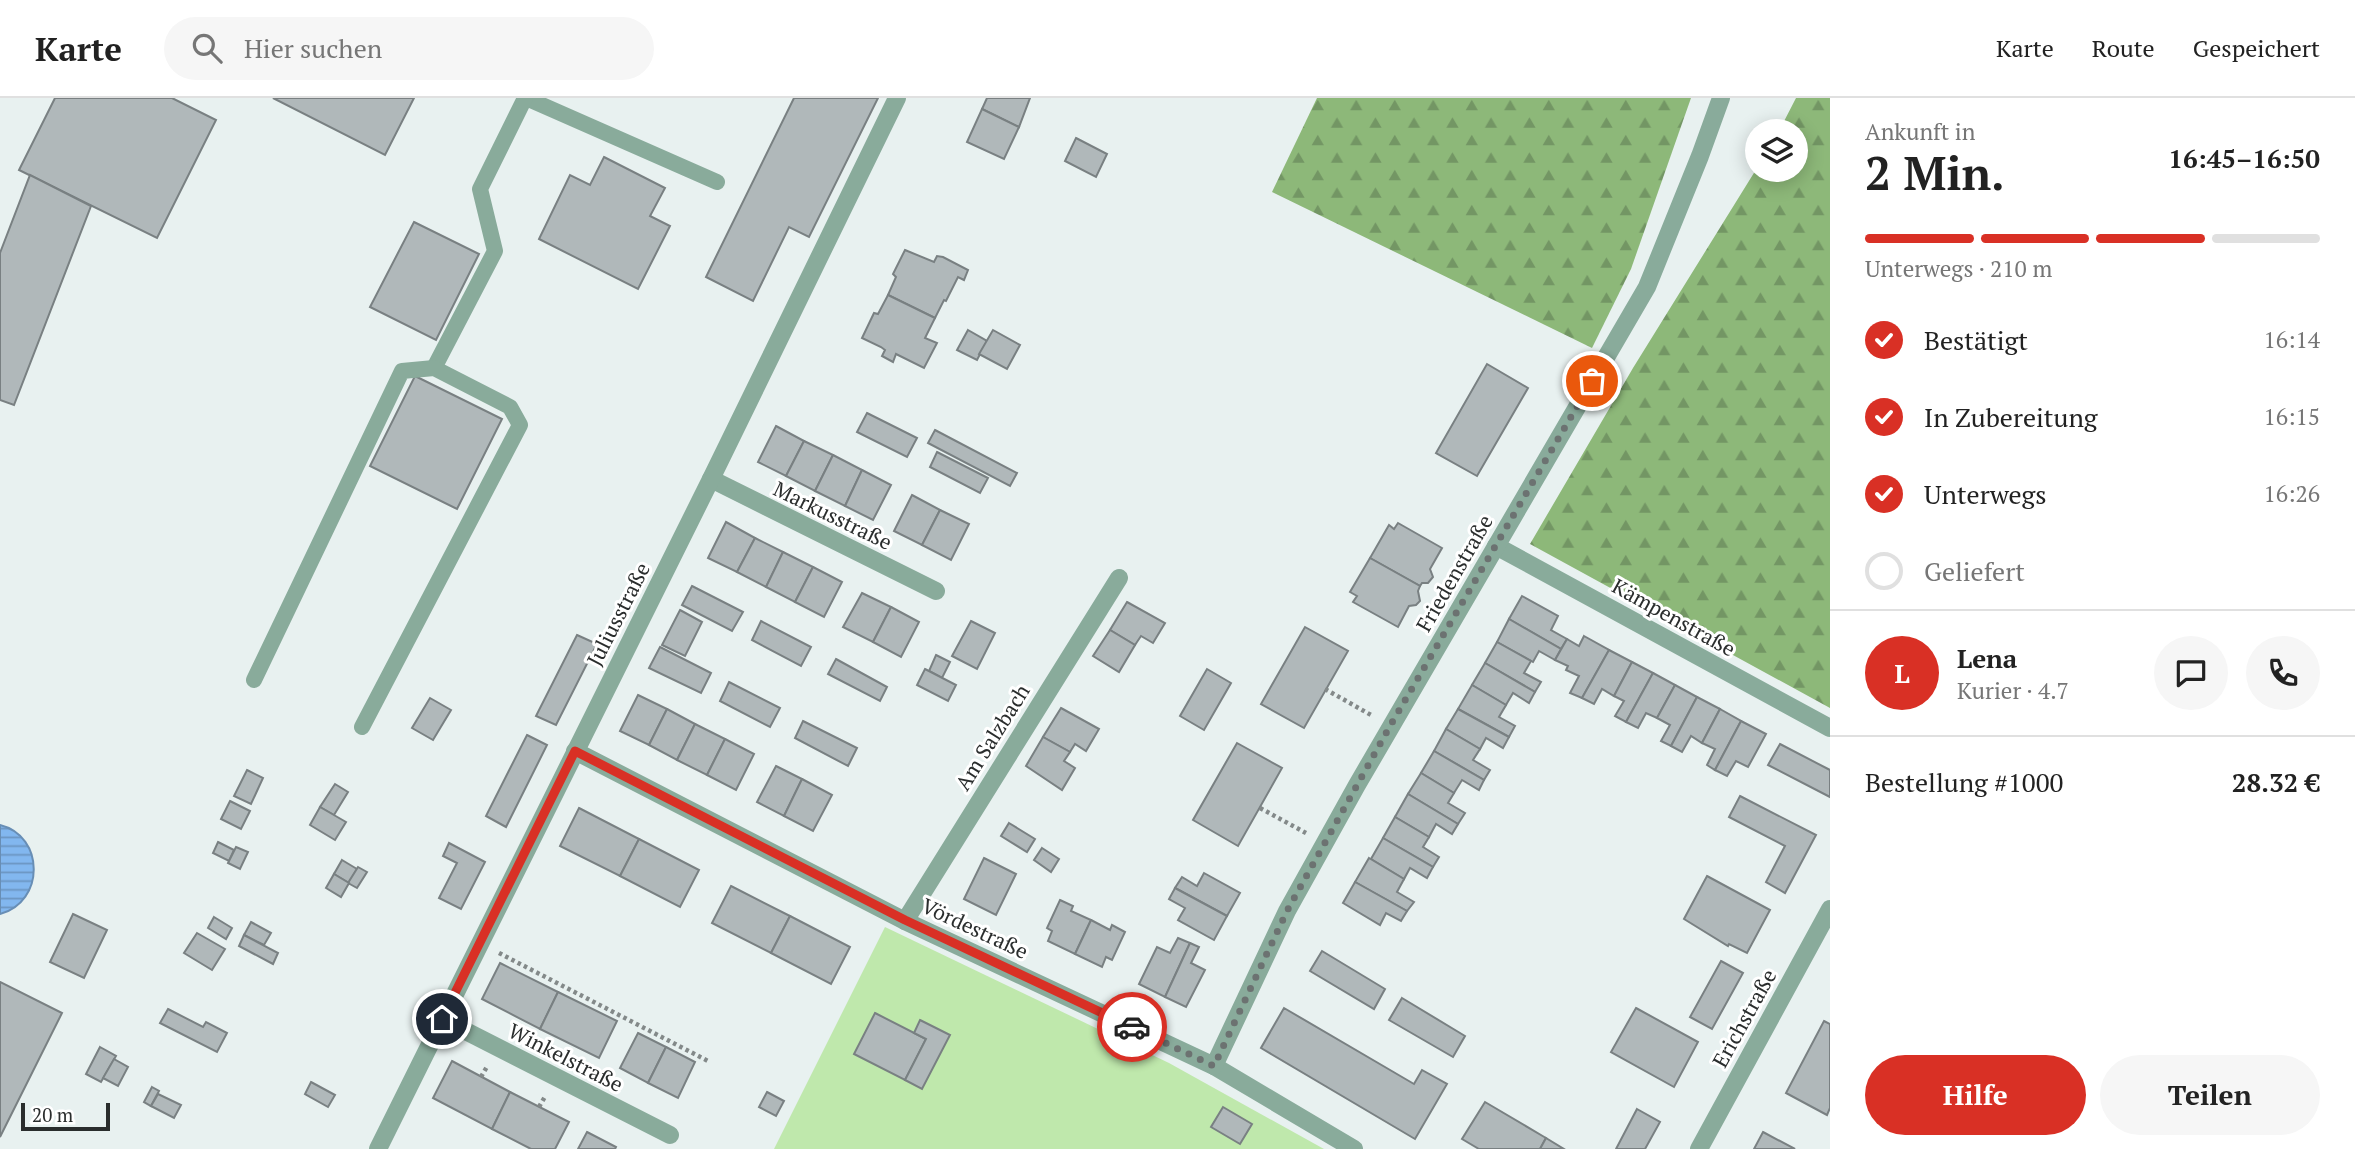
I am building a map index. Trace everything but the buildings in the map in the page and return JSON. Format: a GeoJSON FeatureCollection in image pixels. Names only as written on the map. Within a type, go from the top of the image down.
{"type":"FeatureCollection","features":[{"type":"Feature","properties":{"kind":"street","name":"Juliusstraße"},"geometry":{"type":"LineString","coordinates":[[378,1149],[897,98]]}},
{"type":"Feature","properties":{"kind":"street","name":"Friedenstraße"},"geometry":{"type":"LineString","coordinates":[[1214,1066],[1287,911],[1390,726],[1647,287],[1721,98]]}},
{"type":"Feature","properties":{"kind":"street","name":"Markusstraße"},"geometry":{"type":"LineString","coordinates":[[711,479],[936,591]]}},
{"type":"Feature","properties":{"kind":"street","name":"Kämpenstraße"},"geometry":{"type":"LineString","coordinates":[[1496,546],[1830,728]]}},
{"type":"Feature","properties":{"kind":"street","name":"Am Salzbach"},"geometry":{"type":"LineString","coordinates":[[905,920],[1119,578]]}},
{"type":"Feature","properties":{"kind":"street","name":"Vördestraße"},"geometry":{"type":"LineString","coordinates":[[575,751],[905,920],[1214,1066],[1354,1149]]}},
{"type":"Feature","properties":{"kind":"street","name":"Erichstraße"},"geometry":{"type":"LineString","coordinates":[[1699,1149],[1830,909]]}},
{"type":"Feature","properties":{"kind":"street","name":"Winkelstraße"},"geometry":{"type":"LineString","coordinates":[[442,1019],[670,1135]]}},
{"type":"Feature","properties":{"kind":"lane"},"geometry":{"type":"LineString","coordinates":[[434,368],[495,251],[480,189],[526,98],[717,182]]}},
{"type":"Feature","properties":{"kind":"lane"},"geometry":{"type":"LineString","coordinates":[[254,680],[402,371],[434,368],[510,407],[520,425],[362,727]]}},
{"type":"Feature","properties":{"kind":"path"},"geometry":{"type":"LineString","coordinates":[[1325,689],[1390,726]]}},
{"type":"Feature","properties":{"kind":"path"},"geometry":{"type":"LineString","coordinates":[[1260,808],[1325,844]]}},
{"type":"Feature","properties":{"kind":"path"},"geometry":{"type":"LineString","coordinates":[[480,943],[710,1062]]}},
{"type":"Feature","properties":{"kind":"green space"},"geometry":{"type":"Polygon","coordinates":[[[1317,98],[1691,98],[1631,269],[1592,348],[1272,192],[1317,98]]]}},
{"type":"Feature","properties":{"kind":"green space"},"geometry":{"type":"Polygon","coordinates":[[[1796,98],[1830,98],[1830,708],[1530,544],[1633,368],[1748,182],[1808,182],[1808,119],[1785,119],[1796,98]]]}},
{"type":"Feature","properties":{"kind":"green space"},"geometry":{"type":"Polygon","coordinates":[[[885,927],[1169,1063],[1324,1149],[774,1149],[885,927]]]}},
{"type":"Feature","properties":{"kind":"water"},"geometry":{"type":"Polygon","coordinates":[[[0,825],[15,831],[25,842],[32,855],[34,869],[32,883],[25,897],[15,907],[0,914],[0,825]]]}},
{"type":"Feature","properties":{"kind":"way so far"},"geometry":{"type":"LineString","coordinates":[[1132,1027],[1214,1066],[1287,911],[1390,726],[1592,381]]}},
{"type":"Feature","properties":{"kind":"route"},"geometry":{"type":"LineString","coordinates":[[442,1019],[575,751],[905,920],[1132,1027]]}}]}
